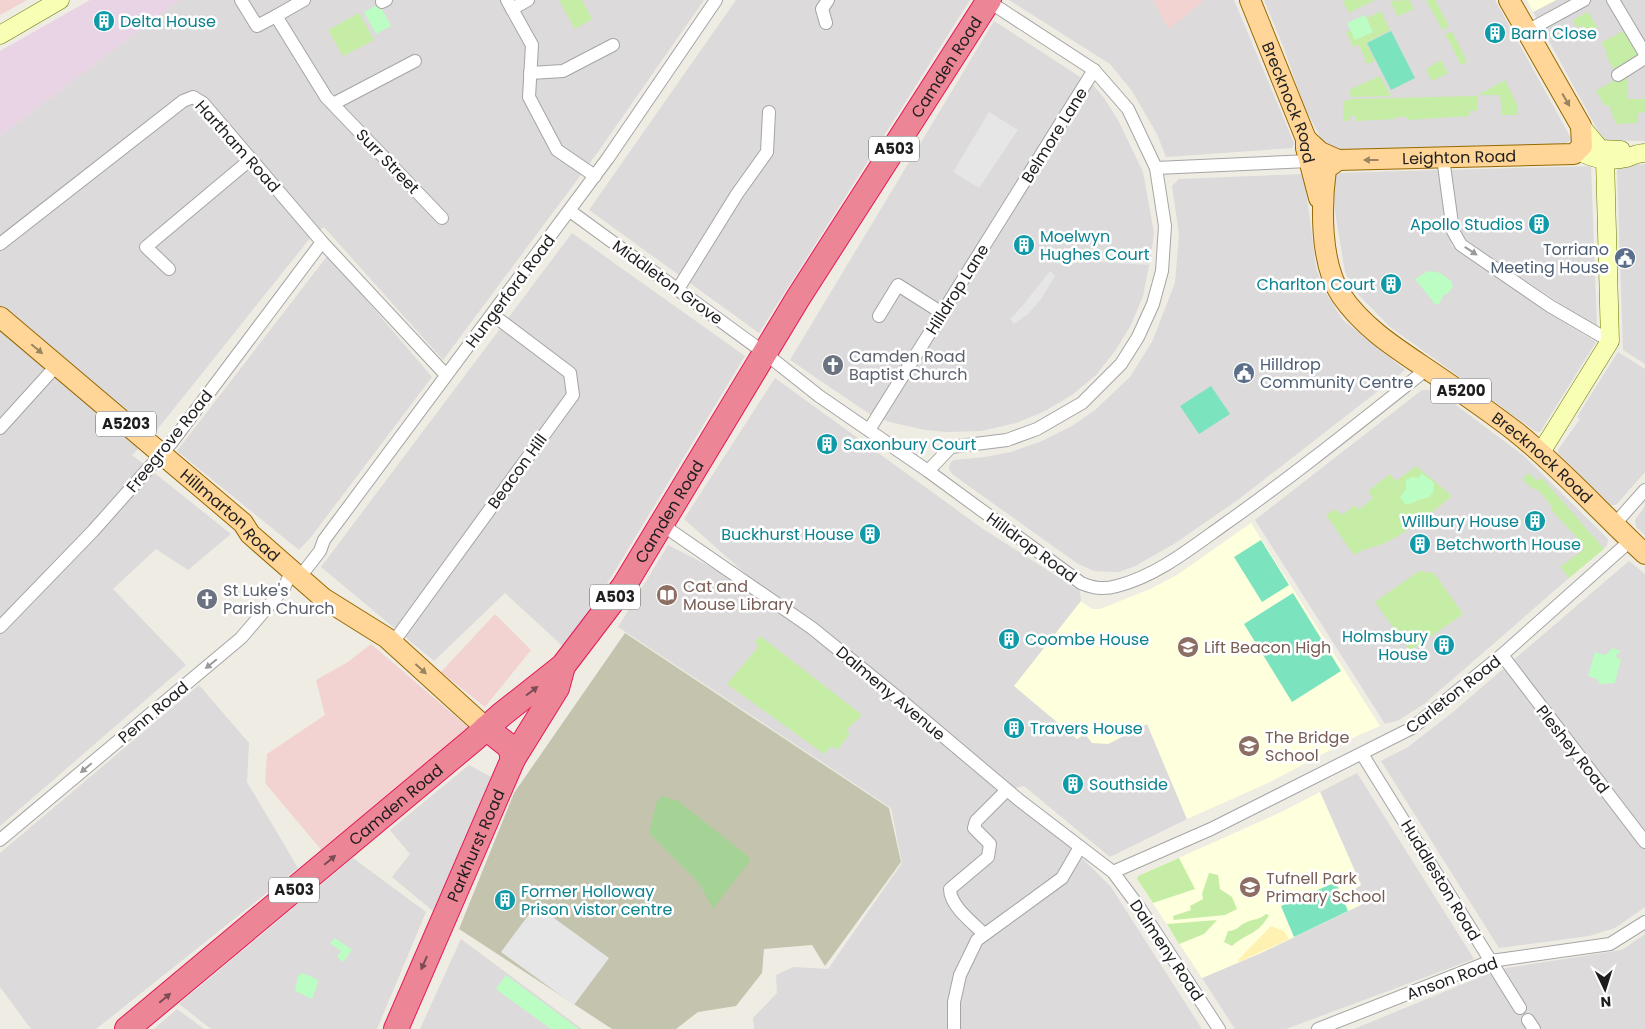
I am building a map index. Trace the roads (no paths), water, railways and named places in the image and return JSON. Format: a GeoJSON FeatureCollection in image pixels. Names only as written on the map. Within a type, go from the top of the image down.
{"type":"FeatureCollection","features":[{"type":"Feature","properties":{"kind":"highway","name":"Camden Road"},"geometry":{"type":"LineString","coordinates":[[128,1029],[486,728],[563,666],[624,586],[766,354],[798,298],[989,1]]}},
{"type":"Feature","properties":{"kind":"highway","name":"Parkhurst Road"},"geometry":{"type":"LineString","coordinates":[[396,1029],[514,760],[558,688],[563,666]]}},
{"type":"Feature","properties":{"kind":"highway"},"geometry":{"type":"LineString","coordinates":[[486,728],[510,747],[514,760]]}},
{"type":"Feature","properties":{"kind":"main road","name":"Brecknock Road"},"geometry":{"type":"LineString","coordinates":[[1250,0],[1306,139],[1309,161],[1322,206],[1329,263],[1341,294],[1371,329],[1504,423],[1540,454],[1613,526],[1638,547]]}},
{"type":"Feature","properties":{"kind":"main road"},"geometry":{"type":"LineString","coordinates":[[1509,0],[1581,126],[1583,138],[1579,151]]}},
{"type":"Feature","properties":{"kind":"main road","name":"A5200"},"geometry":{"type":"LineString","coordinates":[[1306,139],[1320,152],[1338,160]]}},
{"type":"Feature","properties":{"kind":"main road","name":"Leighton Road"},"geometry":{"type":"LineString","coordinates":[[1338,160],[1569,155],[1579,151]]}},
{"type":"Feature","properties":{"kind":"main road","name":"Brecknock Road"},"geometry":{"type":"LineString","coordinates":[[1322,206],[1326,169],[1338,160]]}},
{"type":"Feature","properties":{"kind":"main road","name":"Hillmarton Road"},"geometry":{"type":"LineString","coordinates":[[0,317],[243,523],[250,534],[295,575],[329,603],[341,608],[392,644],[486,728]]}},
{"type":"Feature","properties":{"kind":"street"},"geometry":{"type":"LineString","coordinates":[[0,35],[60,0]]}},
{"type":"Feature","properties":{"kind":"street"},"geometry":{"type":"LineString","coordinates":[[240,0],[257,26],[304,0]]}},
{"type":"Feature","properties":{"kind":"street"},"geometry":{"type":"LineString","coordinates":[[528,0],[509,4],[532,45],[529,97],[558,150],[595,176]]}},
{"type":"Feature","properties":{"kind":"street","name":"Hungerford Road"},"geometry":{"type":"LineString","coordinates":[[295,575],[320,550],[324,540],[570,211],[716,0]]}},
{"type":"Feature","properties":{"kind":"street"},"geometry":{"type":"LineString","coordinates":[[826,23],[822,9],[828,0]]}},
{"type":"Feature","properties":{"kind":"street"},"geometry":{"type":"LineString","coordinates":[[1527,31],[1584,0]]}},
{"type":"Feature","properties":{"kind":"street"},"geometry":{"type":"LineString","coordinates":[[1613,0],[1645,56],[1618,75]]}},
{"type":"Feature","properties":{"kind":"street"},"geometry":{"type":"LineString","coordinates":[[928,470],[951,447],[1007,440],[1037,429],[1082,403],[1121,364],[1149,316],[1162,271],[1165,226],[1156,168],[1128,109],[1094,70],[989,1]]}},
{"type":"Feature","properties":{"kind":"street","name":"Surr Street"},"geometry":{"type":"LineString","coordinates":[[276,16],[298,54],[333,104],[442,218]]}},
{"type":"Feature","properties":{"kind":"street"},"geometry":{"type":"LineString","coordinates":[[530,74],[563,71],[613,45]]}},
{"type":"Feature","properties":{"kind":"street"},"geometry":{"type":"LineString","coordinates":[[333,104],[415,61]]}},
{"type":"Feature","properties":{"kind":"street","name":"Belmore Lane"},"geometry":{"type":"LineString","coordinates":[[1013,200],[1094,70]]}},
{"type":"Feature","properties":{"kind":"street","name":"Hartham Road"},"geometry":{"type":"LineString","coordinates":[[0,244],[183,102],[193,97],[203,103],[322,242],[446,375]]}},
{"type":"Feature","properties":{"kind":"street"},"geometry":{"type":"LineString","coordinates":[[678,290],[737,194],[766,152],[769,112]]}},
{"type":"Feature","properties":{"kind":"street","name":"Leighton Road"},"geometry":{"type":"LineString","coordinates":[[1581,126],[1600,149],[1627,150],[1639,153]]}},
{"type":"Feature","properties":{"kind":"street","name":"Leighton Road"},"geometry":{"type":"LineString","coordinates":[[1579,151],[1592,158],[1605,159],[1627,158],[1639,153]]}},
{"type":"Feature","properties":{"kind":"street"},"geometry":{"type":"LineString","coordinates":[[1443,158],[1453,231],[1461,245],[1550,306],[1610,341]]}},
{"type":"Feature","properties":{"kind":"street"},"geometry":{"type":"LineString","coordinates":[[169,269],[146,247],[251,159]]}},
{"type":"Feature","properties":{"kind":"street"},"geometry":{"type":"LineString","coordinates":[[1540,454],[1610,341],[1605,159]]}},
{"type":"Feature","properties":{"kind":"street"},"geometry":{"type":"LineString","coordinates":[[1156,168],[1309,161]]}},
{"type":"Feature","properties":{"kind":"street","name":"Hilldrop Lane"},"geometry":{"type":"LineString","coordinates":[[869,430],[1013,200]]}},
{"type":"Feature","properties":{"kind":"street","name":"Middleton Grove"},"geometry":{"type":"LineString","coordinates":[[570,211],[766,354]]}},
{"type":"Feature","properties":{"kind":"street","name":"Freegrove Road"},"geometry":{"type":"LineString","coordinates":[[0,627],[93,531],[162,454],[322,242]]}},
{"type":"Feature","properties":{"kind":"street"},"geometry":{"type":"LineString","coordinates":[[879,316],[898,285],[942,313]]}},
{"type":"Feature","properties":{"kind":"street","name":"Beacon Hill"},"geometry":{"type":"LineString","coordinates":[[392,644],[573,394],[570,373],[493,315]]}},
{"type":"Feature","properties":{"kind":"street","name":"Hilldrop Road"},"geometry":{"type":"LineString","coordinates":[[766,354],[819,396],[928,470],[1080,583],[1093,588],[1107,588],[1144,576],[1189,550],[1264,496],[1427,369]]}},
{"type":"Feature","properties":{"kind":"street"},"geometry":{"type":"LineString","coordinates":[[0,428],[57,365]]}},
{"type":"Feature","properties":{"kind":"street"},"geometry":{"type":"LineString","coordinates":[[1613,526],[1645,490]]}},
{"type":"Feature","properties":{"kind":"street","name":"Dalmeny Avenue"},"geometry":{"type":"LineString","coordinates":[[661,524],[812,628],[1007,790],[1113,872]]}},
{"type":"Feature","properties":{"kind":"street","name":"Carleton Road"},"geometry":{"type":"LineString","coordinates":[[1113,872],[1211,829],[1412,728],[1638,547]]}},
{"type":"Feature","properties":{"kind":"street","name":"Penn Road"},"geometry":{"type":"LineString","coordinates":[[0,840],[241,638],[295,575]]}},
{"type":"Feature","properties":{"kind":"street","name":"Pleshey Road"},"geometry":{"type":"LineString","coordinates":[[1502,655],[1645,842]]}},
{"type":"Feature","properties":{"kind":"street","name":"Huddleston Road"},"geometry":{"type":"LineString","coordinates":[[1362,754],[1520,1008]]}},
{"type":"Feature","properties":{"kind":"street"},"geometry":{"type":"LineString","coordinates":[[984,934],[950,896],[950,889],[988,857],[990,844],[974,828],[976,821],[1007,790]]}},
{"type":"Feature","properties":{"kind":"street"},"geometry":{"type":"LineString","coordinates":[[954,1029],[954,1002],[960,975],[977,940],[1062,878],[1080,847]]}},
{"type":"Feature","properties":{"kind":"street","name":"Dalmeny Road"},"geometry":{"type":"LineString","coordinates":[[1113,872],[1139,907],[1219,1029]]}},
{"type":"Feature","properties":{"kind":"street","name":"Anson Road"},"geometry":{"type":"LineString","coordinates":[[1318,1029],[1491,961],[1610,944],[1645,922]]}},
{"type":"Feature","properties":{"kind":"place","name":"Delta House"},"geometry":{"type":"Point","coordinates":[104,21]}},
{"type":"Feature","properties":{"kind":"place","name":"Barn Close"},"geometry":{"type":"Point","coordinates":[1495,33]}},
{"type":"Feature","properties":{"kind":"place","name":"Apollo Studios"},"geometry":{"type":"Point","coordinates":[1539,224]}},
{"type":"Feature","properties":{"kind":"place","name":"Moelwyn Hughes Court"},"geometry":{"type":"Point","coordinates":[1024,245]}},
{"type":"Feature","properties":{"kind":"place","name":"Torriano Meeting House"},"geometry":{"type":"Point","coordinates":[1625,258]}},
{"type":"Feature","properties":{"kind":"place","name":"Charlton Court"},"geometry":{"type":"Point","coordinates":[1391,284]}},
{"type":"Feature","properties":{"kind":"place","name":"Camden Road Baptist Church"},"geometry":{"type":"Point","coordinates":[833,365]}},
{"type":"Feature","properties":{"kind":"place","name":"Hilldrop Community Centre"},"geometry":{"type":"Point","coordinates":[1244,373]}},
{"type":"Feature","properties":{"kind":"place","name":"Saxonbury Court"},"geometry":{"type":"Point","coordinates":[827,444]}},
{"type":"Feature","properties":{"kind":"place","name":"Willbury House"},"geometry":{"type":"Point","coordinates":[1535,521]}},
{"type":"Feature","properties":{"kind":"place","name":"Buckhurst House"},"geometry":{"type":"Point","coordinates":[870,534]}},
{"type":"Feature","properties":{"kind":"place","name":"Betchworth House"},"geometry":{"type":"Point","coordinates":[1420,544]}},
{"type":"Feature","properties":{"kind":"place","name":"Cat and Mouse Library"},"geometry":{"type":"Point","coordinates":[667,595]}},
{"type":"Feature","properties":{"kind":"place","name":"St Luke's Parish Church"},"geometry":{"type":"Point","coordinates":[207,599]}},
{"type":"Feature","properties":{"kind":"place","name":"Coombe House"},"geometry":{"type":"Point","coordinates":[1009,639]}},
{"type":"Feature","properties":{"kind":"place","name":"Holmsbury House"},"geometry":{"type":"Point","coordinates":[1444,645]}},
{"type":"Feature","properties":{"kind":"place","name":"Lift Beacon High"},"geometry":{"type":"Point","coordinates":[1188,647]}},
{"type":"Feature","properties":{"kind":"place","name":"Travers House"},"geometry":{"type":"Point","coordinates":[1014,728]}},
{"type":"Feature","properties":{"kind":"place","name":"The Bridge School"},"geometry":{"type":"Point","coordinates":[1249,746]}},
{"type":"Feature","properties":{"kind":"place","name":"Southside"},"geometry":{"type":"Point","coordinates":[1073,784]}},
{"type":"Feature","properties":{"kind":"place","name":"Tufnell Park Primary School"},"geometry":{"type":"Point","coordinates":[1250,887]}},
{"type":"Feature","properties":{"kind":"place","name":"Former Holloway Prison vistor centre"},"geometry":{"type":"Point","coordinates":[505,900]}}]}
